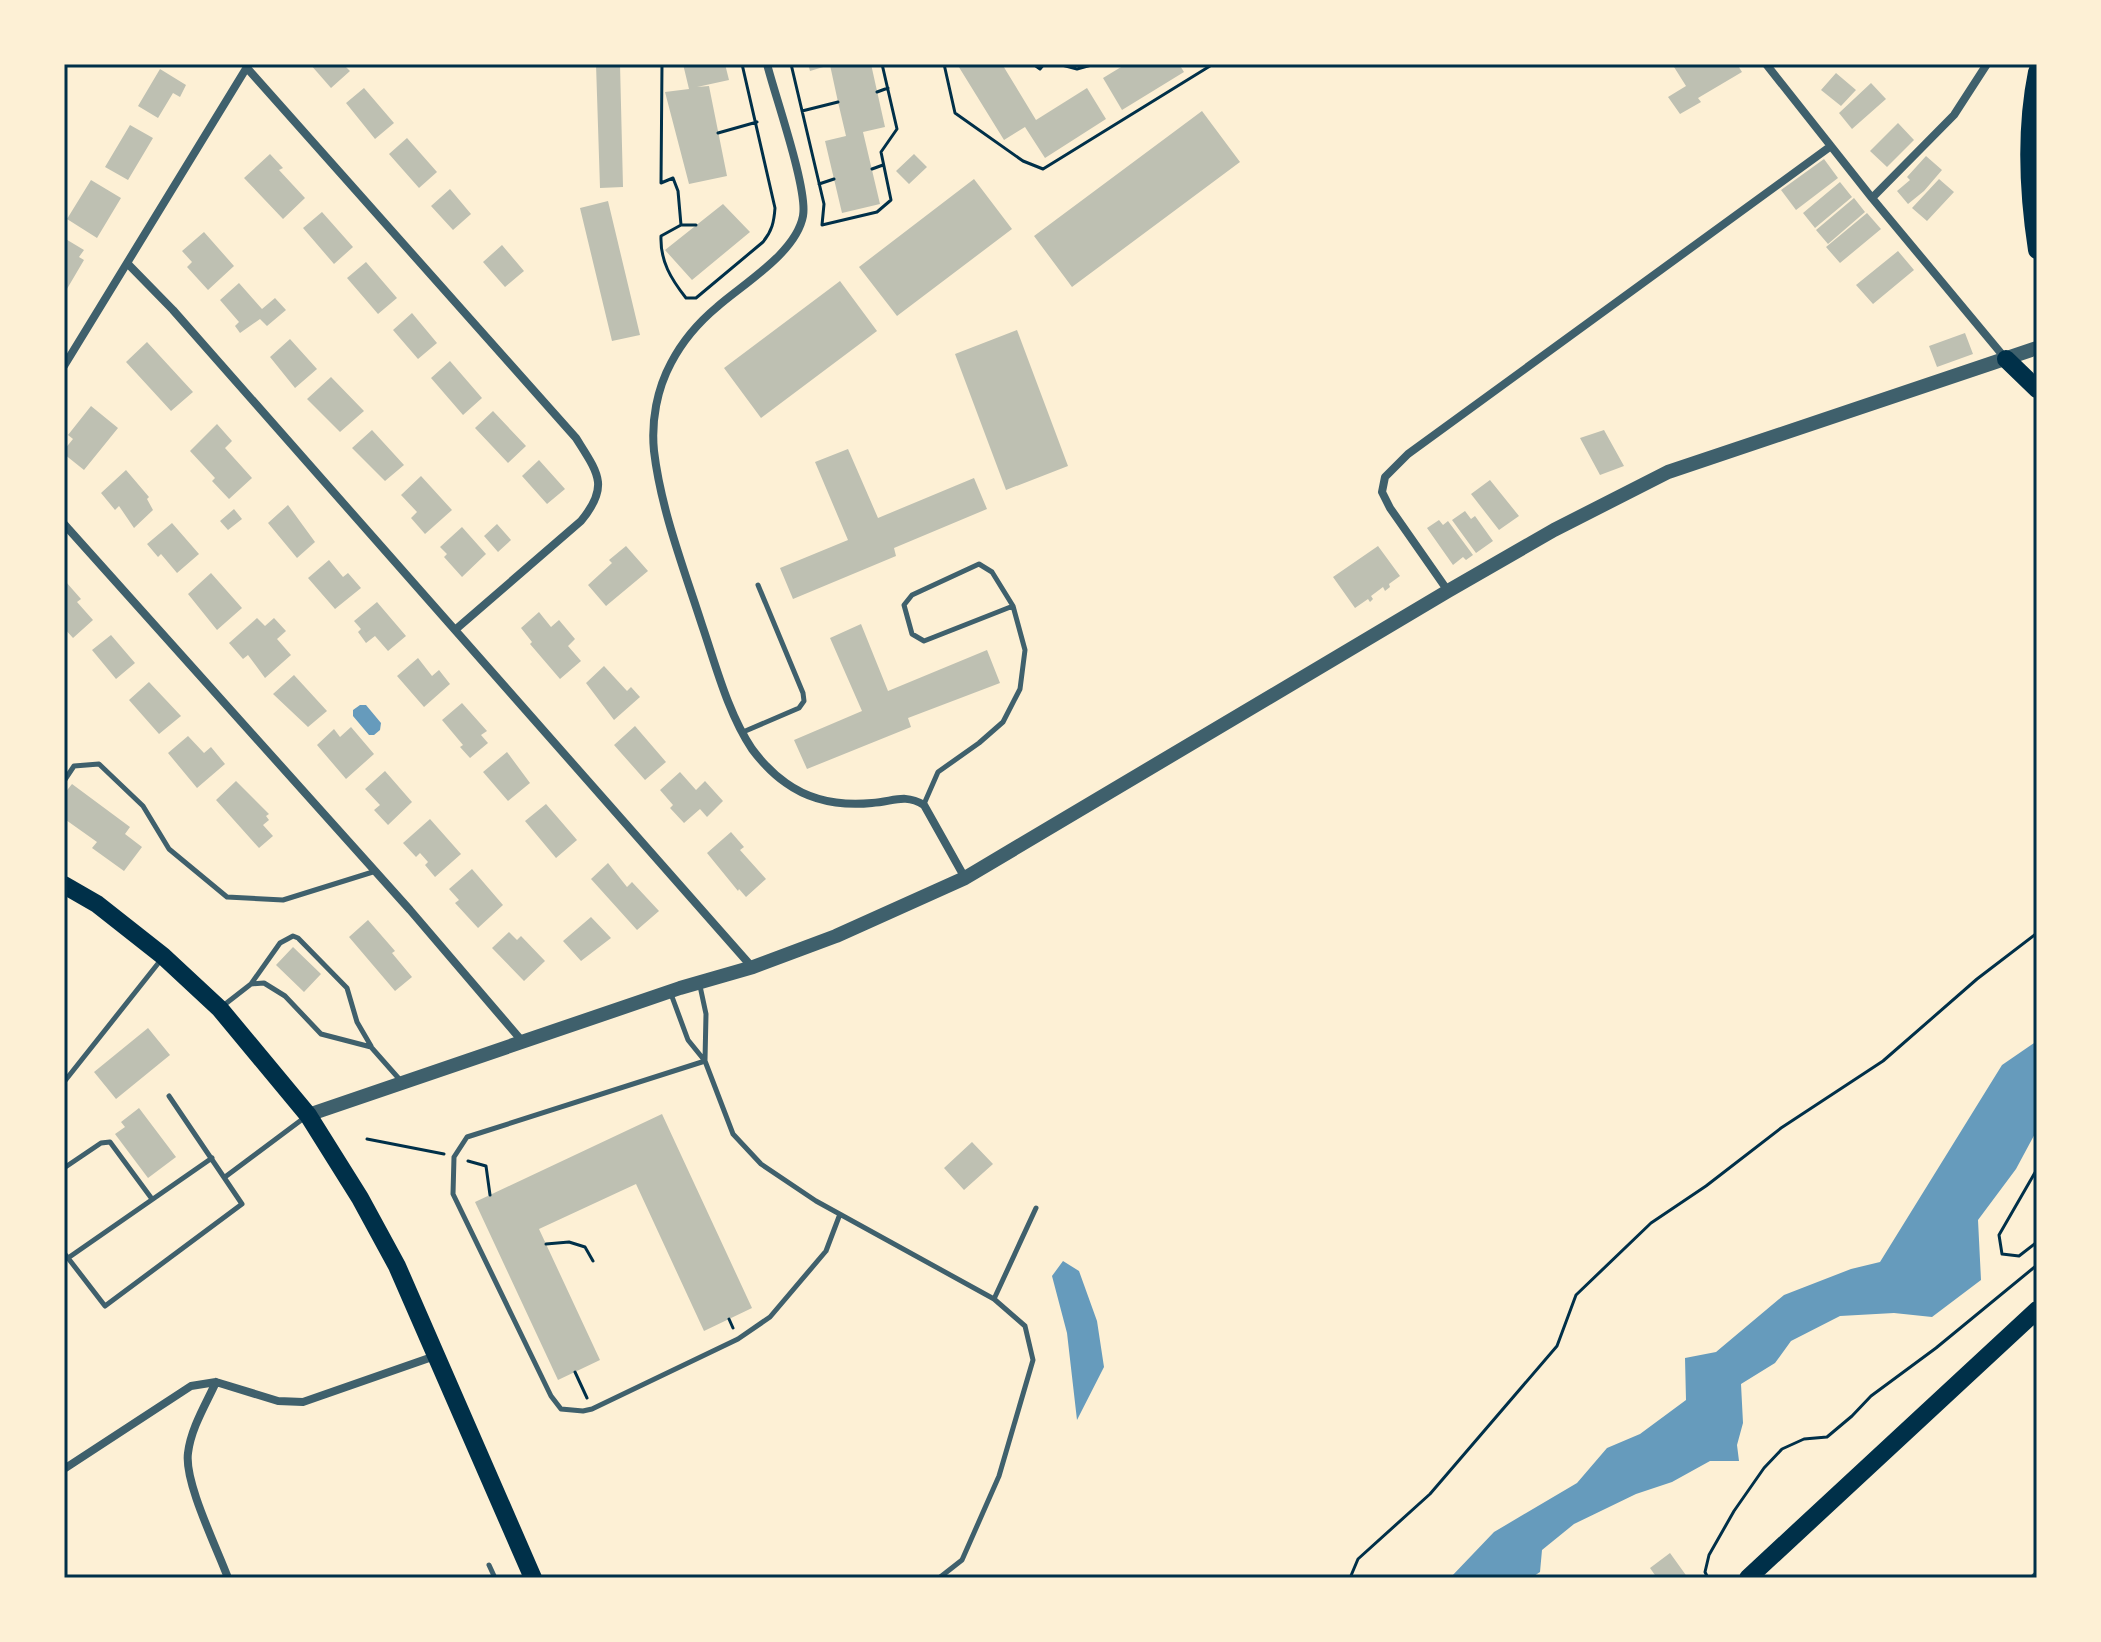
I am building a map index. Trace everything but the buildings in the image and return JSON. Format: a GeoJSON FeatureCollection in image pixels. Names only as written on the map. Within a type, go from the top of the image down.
{"type":"FeatureCollection","features":[{"type":"Feature","properties":{"kind":"main road"},"geometry":{"type":"LineString","coordinates":[[2037,72],[2030,126],[2029,168],[2037,250]]}},
{"type":"Feature","properties":{"kind":"main road"},"geometry":{"type":"LineString","coordinates":[[2006,359],[2037,389]]}},
{"type":"Feature","properties":{"kind":"main road"},"geometry":{"type":"LineString","coordinates":[[64,885],[97,904],[163,956],[220,1009],[308,1115],[360,1198],[389,1253],[533,1578]]}},
{"type":"Feature","properties":{"kind":"main road"},"geometry":{"type":"LineString","coordinates":[[1748,1578],[2037,1310]]}},
{"type":"Feature","properties":{"kind":"street"},"geometry":{"type":"LineString","coordinates":[[767,64],[801,189],[803,213],[800,227],[776,258],[714,309],[690,335],[671,363],[660,389],[653,419],[654,450],[662,494],[717,669],[752,749],[770,770],[804,794],[852,805],[904,797],[924,805],[965,878]]}},
{"type":"Feature","properties":{"kind":"street"},"geometry":{"type":"LineString","coordinates":[[1766,64],[2006,359]]}},
{"type":"Feature","properties":{"kind":"street"},"geometry":{"type":"LineString","coordinates":[[1872,198],[1954,115],[1987,64]]}},
{"type":"Feature","properties":{"kind":"street"},"geometry":{"type":"LineString","coordinates":[[64,366],[248,66],[576,438],[596,469],[599,493],[594,506],[581,521],[455,630]]}},
{"type":"Feature","properties":{"kind":"street"},"geometry":{"type":"LineString","coordinates":[[1448,591],[1390,508],[1382,492],[1385,477],[1408,454],[1831,146]]}},
{"type":"Feature","properties":{"kind":"street"},"geometry":{"type":"LineString","coordinates":[[128,264],[168,305],[753,967]]}},
{"type":"Feature","properties":{"kind":"street"},"geometry":{"type":"LineString","coordinates":[[308,1115],[670,991],[753,967],[836,936],[965,878],[1448,591],[1554,530],[1668,472],[2037,348]]}},
{"type":"Feature","properties":{"kind":"street"},"geometry":{"type":"LineString","coordinates":[[64,524],[376,871],[522,1041]]}},
{"type":"Feature","properties":{"kind":"street"},"geometry":{"type":"LineString","coordinates":[[64,1469],[191,1386],[216,1382],[278,1401],[303,1402],[436,1356]]}},
{"type":"Feature","properties":{"kind":"street"},"geometry":{"type":"LineString","coordinates":[[216,1382],[187,1454],[191,1482],[228,1578]]}},
{"type":"Feature","properties":{"kind":"lane"},"geometry":{"type":"LineString","coordinates":[[924,805],[938,772],[1003,722],[1020,689],[1025,650],[1013,606],[992,572],[979,564],[912,595],[904,605],[912,634],[924,641],[1013,606]]}},
{"type":"Feature","properties":{"kind":"lane"},"geometry":{"type":"LineString","coordinates":[[743,732],[799,708],[804,701],[758,585]]}},
{"type":"Feature","properties":{"kind":"lane"},"geometry":{"type":"LineString","coordinates":[[64,781],[74,766],[99,764],[143,806],[169,849],[227,897],[283,900],[376,871]]}},
{"type":"Feature","properties":{"kind":"lane"},"geometry":{"type":"LineString","coordinates":[[220,1009],[251,984],[280,943],[293,936],[298,938],[347,988],[357,1022],[371,1047],[404,1084]]}},
{"type":"Feature","properties":{"kind":"lane"},"geometry":{"type":"LineString","coordinates":[[64,1082],[163,956]]}},
{"type":"Feature","properties":{"kind":"lane"},"geometry":{"type":"LineString","coordinates":[[699,982],[706,1014],[705,1061]]}},
{"type":"Feature","properties":{"kind":"lane"},"geometry":{"type":"LineString","coordinates":[[251,984],[264,983],[278,991],[321,1034],[371,1047]]}},
{"type":"Feature","properties":{"kind":"lane"},"geometry":{"type":"LineString","coordinates":[[670,991],[688,1040],[705,1061],[733,1134],[761,1164],[816,1201],[994,1299],[1025,1326],[1033,1360],[999,1476],[962,1560],[939,1578]]}},
{"type":"Feature","properties":{"kind":"lane"},"geometry":{"type":"LineString","coordinates":[[705,1061],[467,1137],[454,1157],[453,1194],[551,1396],[561,1409],[592,1409],[738,1339],[770,1317],[826,1251],[840,1214]]}},
{"type":"Feature","properties":{"kind":"lane"},"geometry":{"type":"LineString","coordinates":[[169,1096],[212,1158],[225,1177],[242,1204],[105,1306],[66,1255],[212,1158]]}},
{"type":"Feature","properties":{"kind":"lane"},"geometry":{"type":"LineString","coordinates":[[225,1177],[308,1115]]}},
{"type":"Feature","properties":{"kind":"lane"},"geometry":{"type":"LineString","coordinates":[[64,1168],[101,1143],[110,1142],[152,1199]]}},
{"type":"Feature","properties":{"kind":"lane"},"geometry":{"type":"LineString","coordinates":[[994,1299],[1036,1208]]}},
{"type":"Feature","properties":{"kind":"lane"},"geometry":{"type":"LineString","coordinates":[[489,1565],[495,1578]]}},
{"type":"Feature","properties":{"kind":"path"},"geometry":{"type":"LineString","coordinates":[[662,64],[661,183],[673,178],[678,191],[681,225]]}},
{"type":"Feature","properties":{"kind":"path"},"geometry":{"type":"LineString","coordinates":[[696,225],[681,225],[661,236],[660,245],[668,274],[686,298],[696,298],[771,232],[775,208],[742,64]]}},
{"type":"Feature","properties":{"kind":"path"},"geometry":{"type":"LineString","coordinates":[[791,64],[824,204],[822,225],[877,212],[891,200],[881,152],[897,129],[882,64]]}},
{"type":"Feature","properties":{"kind":"path"},"geometry":{"type":"LineString","coordinates":[[944,64],[955,113],[1023,161],[1043,169],[1209,64]]}},
{"type":"Feature","properties":{"kind":"path"},"geometry":{"type":"LineString","coordinates":[[1033,64],[1040,69],[1044,64]]}},
{"type":"Feature","properties":{"kind":"path"},"geometry":{"type":"LineString","coordinates":[[1058,64],[1077,69],[1095,64]]}},
{"type":"Feature","properties":{"kind":"path"},"geometry":{"type":"LineString","coordinates":[[877,92],[888,88]]}},
{"type":"Feature","properties":{"kind":"path"},"geometry":{"type":"LineString","coordinates":[[802,111],[838,102]]}},
{"type":"Feature","properties":{"kind":"path"},"geometry":{"type":"LineString","coordinates":[[718,133],[757,122]]}},
{"type":"Feature","properties":{"kind":"path"},"geometry":{"type":"LineString","coordinates":[[872,169],[884,165]]}},
{"type":"Feature","properties":{"kind":"path"},"geometry":{"type":"LineString","coordinates":[[819,184],[834,179]]}},
{"type":"Feature","properties":{"kind":"path"},"geometry":{"type":"LineString","coordinates":[[1350,1578],[1358,1559],[1430,1494],[1557,1346],[1576,1295],[1651,1223],[1706,1186],[1781,1128],[1883,1061],[1977,979],[2037,933]]}},
{"type":"Feature","properties":{"kind":"path"},"geometry":{"type":"LineString","coordinates":[[367,1139],[444,1154]]}},
{"type":"Feature","properties":{"kind":"path"},"geometry":{"type":"LineString","coordinates":[[467,1160],[486,1166],[490,1195]]}},
{"type":"Feature","properties":{"kind":"path"},"geometry":{"type":"LineString","coordinates":[[2037,1169],[1999,1235],[2002,1254],[2019,1256],[2037,1242]]}},
{"type":"Feature","properties":{"kind":"path"},"geometry":{"type":"LineString","coordinates":[[546,1244],[569,1242],[585,1247],[593,1261]]}},
{"type":"Feature","properties":{"kind":"path"},"geometry":{"type":"LineString","coordinates":[[1708,1578],[1705,1572],[1709,1555],[1734,1511],[1764,1468],[1782,1449],[1804,1439],[1827,1437],[1871,1396],[1936,1348],[2037,1265]]}},
{"type":"Feature","properties":{"kind":"path"},"geometry":{"type":"LineString","coordinates":[[575,1372],[592,1409]]}},
{"type":"Feature","properties":{"kind":"water"},"geometry":{"type":"Polygon","coordinates":[[[366,705],[381,723],[380,730],[374,735],[369,735],[353,716],[353,710],[366,705]]]}},
{"type":"Feature","properties":{"kind":"water"},"geometry":{"type":"Polygon","coordinates":[[[2037,1041],[2037,1130],[2016,1169],[1978,1220],[1981,1280],[1932,1317],[1894,1313],[1840,1316],[1791,1341],[1775,1363],[1741,1384],[1743,1423],[1737,1445],[1739,1461],[1710,1461],[1672,1482],[1636,1494],[1574,1524],[1542,1550],[1540,1572],[1531,1578],[1450,1578],[1494,1532],[1577,1483],[1607,1448],[1640,1434],[1686,1400],[1685,1358],[1716,1352],[1784,1295],[1851,1269],[1880,1262],[2002,1065],[2037,1041]]]}},
{"type":"Feature","properties":{"kind":"water"},"geometry":{"type":"Polygon","coordinates":[[[1063,1261],[1079,1271],[1097,1321],[1104,1367],[1077,1420],[1067,1333],[1052,1276],[1063,1261]]]}}]}
